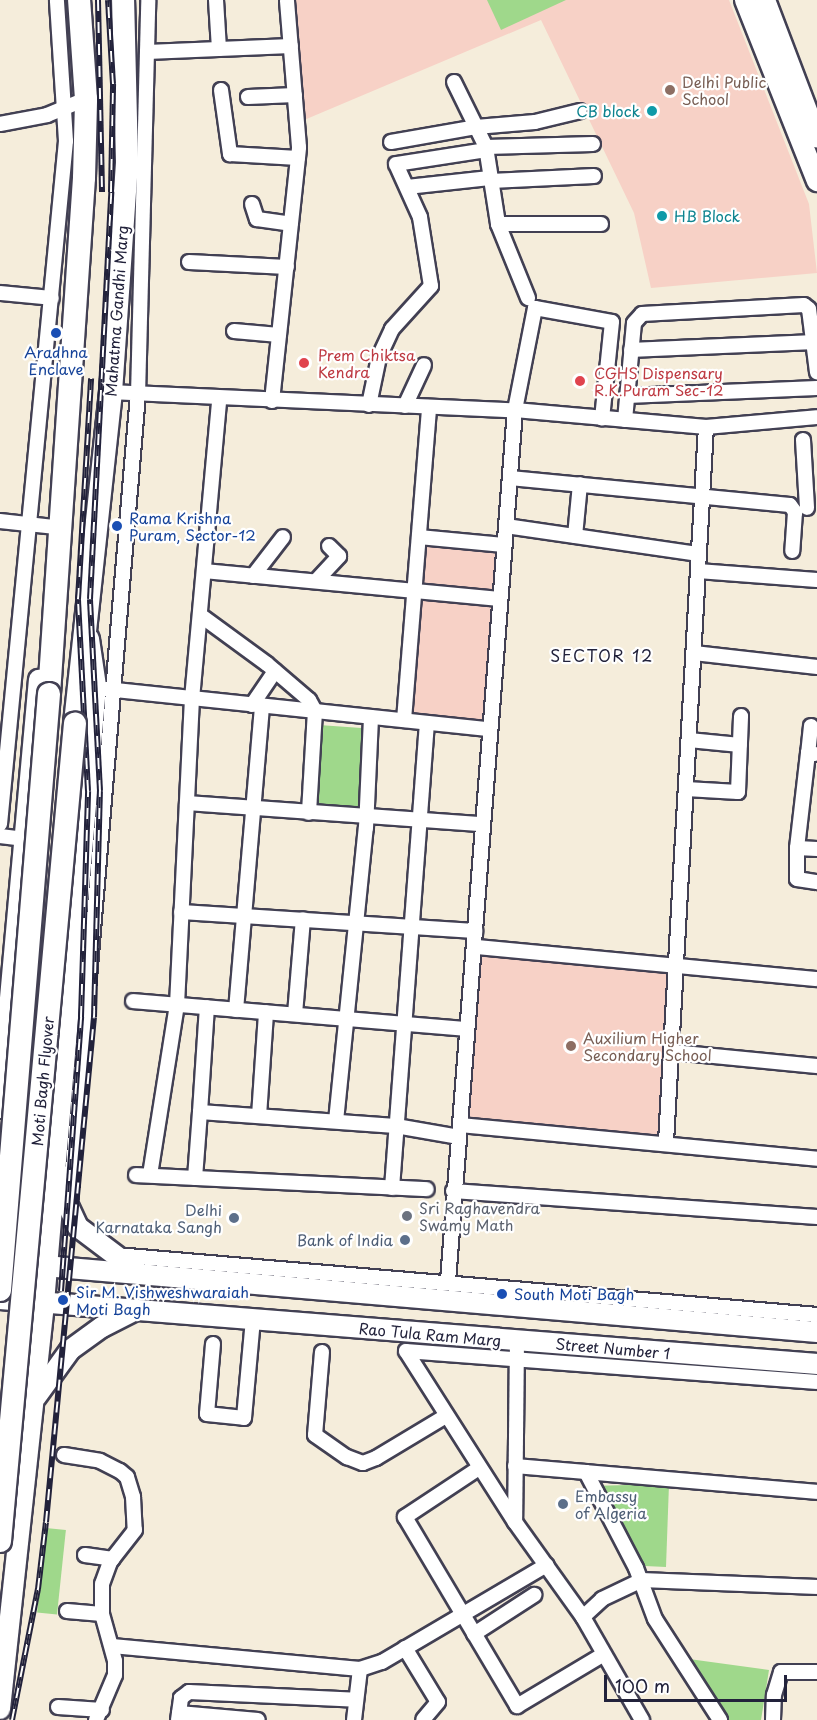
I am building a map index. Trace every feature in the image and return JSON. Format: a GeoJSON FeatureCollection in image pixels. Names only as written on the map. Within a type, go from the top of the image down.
{"type":"FeatureCollection","features":[{"type":"Feature","properties":{"kind":"main road"},"geometry":{"type":"LineString","coordinates":[[56,616],[63,528],[79,0]]}},
{"type":"Feature","properties":{"kind":"main road","name":"Mahatma Gandhi Marg"},"geometry":{"type":"LineString","coordinates":[[86,622],[111,392],[127,161],[123,0]]}},
{"type":"Feature","properties":{"kind":"main road","name":"Moti Bagh Flyover"},"geometry":{"type":"LineString","coordinates":[[0,1290],[56,616]]}},
{"type":"Feature","properties":{"kind":"main road","name":"Moti Bagh Flyover"},"geometry":{"type":"LineString","coordinates":[[0,1541],[86,622]]}},
{"type":"Feature","properties":{"kind":"street"},"geometry":{"type":"LineString","coordinates":[[0,824],[32,526],[66,141],[75,102],[57,0]]}},
{"type":"Feature","properties":{"kind":"street"},"geometry":{"type":"LineString","coordinates":[[69,1212],[78,997],[104,688],[138,395],[148,0]]}},
{"type":"Feature","properties":{"kind":"street"},"geometry":{"type":"LineString","coordinates":[[216,0],[219,49]]}},
{"type":"Feature","properties":{"kind":"street"},"geometry":{"type":"LineString","coordinates":[[272,401],[298,158],[287,0]]}},
{"type":"Feature","properties":{"kind":"street"},"geometry":{"type":"LineString","coordinates":[[745,0],[817,181]]}},
{"type":"Feature","properties":{"kind":"street"},"geometry":{"type":"LineString","coordinates":[[765,0],[817,137]]}},
{"type":"Feature","properties":{"kind":"street"},"geometry":{"type":"LineString","coordinates":[[147,52],[291,46]]}},
{"type":"Feature","properties":{"kind":"street"},"geometry":{"type":"LineString","coordinates":[[454,82],[486,149],[498,224],[528,297]]}},
{"type":"Feature","properties":{"kind":"street"},"geometry":{"type":"LineString","coordinates":[[221,90],[230,154],[298,158]]}},
{"type":"Feature","properties":{"kind":"street"},"geometry":{"type":"LineString","coordinates":[[248,97],[295,95]]}},
{"type":"Feature","properties":{"kind":"street"},"geometry":{"type":"LineString","coordinates":[[0,124],[47,115],[75,102]]}},
{"type":"Feature","properties":{"kind":"street"},"geometry":{"type":"LineString","coordinates":[[391,142],[476,126],[535,122],[580,111]]}},
{"type":"Feature","properties":{"kind":"street"},"geometry":{"type":"LineString","coordinates":[[369,405],[379,357],[392,329],[431,286],[420,217],[396,164],[486,149],[593,144]]}},
{"type":"Feature","properties":{"kind":"street"},"geometry":{"type":"LineString","coordinates":[[406,187],[491,180],[594,176]]}},
{"type":"Feature","properties":{"kind":"street"},"geometry":{"type":"LineString","coordinates":[[252,204],[257,219],[291,224]]}},
{"type":"Feature","properties":{"kind":"street"},"geometry":{"type":"LineString","coordinates":[[498,224],[601,224]]}},
{"type":"Feature","properties":{"kind":"street"},"geometry":{"type":"LineString","coordinates":[[189,262],[287,267]]}},
{"type":"Feature","properties":{"kind":"street"},"geometry":{"type":"LineString","coordinates":[[0,292],[52,298]]}},
{"type":"Feature","properties":{"kind":"street"},"geometry":{"type":"LineString","coordinates":[[625,420],[634,323],[642,314],[801,304],[809,309],[817,372]]}},
{"type":"Feature","properties":{"kind":"street"},"geometry":{"type":"LineString","coordinates":[[448,1281],[453,1191],[476,947],[475,931],[488,729],[515,410],[535,308],[612,321],[602,418]]}},
{"type":"Feature","properties":{"kind":"street"},"geometry":{"type":"LineString","coordinates":[[234,331],[279,335]]}},
{"type":"Feature","properties":{"kind":"street"},"geometry":{"type":"LineString","coordinates":[[631,350],[814,342]]}},
{"type":"Feature","properties":{"kind":"street"},"geometry":{"type":"LineString","coordinates":[[405,406],[424,365]]}},
{"type":"Feature","properties":{"kind":"street"},"geometry":{"type":"LineString","coordinates":[[627,396],[817,388]]}},
{"type":"Feature","properties":{"kind":"street"},"geometry":{"type":"LineString","coordinates":[[111,392],[219,400],[515,410],[706,427],[817,417]]}},
{"type":"Feature","properties":{"kind":"street"},"geometry":{"type":"LineString","coordinates":[[219,400],[192,699],[177,1005],[143,1175],[427,1189]]}},
{"type":"Feature","properties":{"kind":"street"},"geometry":{"type":"LineString","coordinates":[[404,720],[429,407]]}},
{"type":"Feature","properties":{"kind":"street"},"geometry":{"type":"LineString","coordinates":[[666,1142],[687,789],[700,495],[706,427]]}},
{"type":"Feature","properties":{"kind":"street"},"geometry":{"type":"LineString","coordinates":[[792,551],[806,508],[803,440]]}},
{"type":"Feature","properties":{"kind":"street"},"geometry":{"type":"LineString","coordinates":[[510,478],[700,495],[806,508]]}},
{"type":"Feature","properties":{"kind":"street"},"geometry":{"type":"LineString","coordinates":[[575,536],[580,484]]}},
{"type":"Feature","properties":{"kind":"street"},"geometry":{"type":"LineString","coordinates":[[0,521],[63,528]]}},
{"type":"Feature","properties":{"kind":"street"},"geometry":{"type":"LineString","coordinates":[[506,526],[699,554]]}},
{"type":"Feature","properties":{"kind":"street"},"geometry":{"type":"LineString","coordinates":[[253,576],[283,537]]}},
{"type":"Feature","properties":{"kind":"street"},"geometry":{"type":"LineString","coordinates":[[418,537],[504,545]]}},
{"type":"Feature","properties":{"kind":"street"},"geometry":{"type":"LineString","coordinates":[[316,582],[339,556],[329,546]]}},
{"type":"Feature","properties":{"kind":"street"},"geometry":{"type":"LineString","coordinates":[[204,571],[500,598]]}},
{"type":"Feature","properties":{"kind":"street"},"geometry":{"type":"LineString","coordinates":[[698,571],[817,580]]}},
{"type":"Feature","properties":{"kind":"street"},"geometry":{"type":"LineString","coordinates":[[200,615],[275,671],[309,700],[315,711],[309,813]]}},
{"type":"Feature","properties":{"kind":"street"},"geometry":{"type":"LineString","coordinates":[[0,1108],[1,1072],[39,679],[56,616]]}},
{"type":"Feature","properties":{"kind":"street"},"geometry":{"type":"LineString","coordinates":[[86,622],[104,688]]}},
{"type":"Feature","properties":{"kind":"street"},"geometry":{"type":"LineString","coordinates":[[694,653],[817,667]]}},
{"type":"Feature","properties":{"kind":"street"},"geometry":{"type":"LineString","coordinates":[[236,1010],[254,808],[257,705],[275,671]]}},
{"type":"Feature","properties":{"kind":"street"},"geometry":{"type":"LineString","coordinates":[[104,688],[488,729]]}},
{"type":"Feature","properties":{"kind":"street"},"geometry":{"type":"LineString","coordinates":[[687,789],[738,792],[741,716]]}},
{"type":"Feature","properties":{"kind":"street"},"geometry":{"type":"LineString","coordinates":[[336,1121],[366,818],[371,717]]}},
{"type":"Feature","properties":{"kind":"street"},"geometry":{"type":"LineString","coordinates":[[392,1188],[427,723]]}},
{"type":"Feature","properties":{"kind":"street"},"geometry":{"type":"LineString","coordinates":[[811,726],[813,753],[797,848],[797,879],[817,882]]}},
{"type":"Feature","properties":{"kind":"street"},"geometry":{"type":"LineString","coordinates":[[689,741],[740,745]]}},
{"type":"Feature","properties":{"kind":"street"},"geometry":{"type":"LineString","coordinates":[[187,803],[366,818],[482,824]]}},
{"type":"Feature","properties":{"kind":"street"},"geometry":{"type":"LineString","coordinates":[[0,836],[25,838]]}},
{"type":"Feature","properties":{"kind":"street"},"geometry":{"type":"LineString","coordinates":[[797,848],[817,849]]}},
{"type":"Feature","properties":{"kind":"street"},"geometry":{"type":"LineString","coordinates":[[181,912],[412,925],[475,931]]}},
{"type":"Feature","properties":{"kind":"street"},"geometry":{"type":"LineString","coordinates":[[295,1014],[303,919]]}},
{"type":"Feature","properties":{"kind":"street"},"geometry":{"type":"LineString","coordinates":[[476,947],[817,979]]}},
{"type":"Feature","properties":{"kind":"street"},"geometry":{"type":"LineString","coordinates":[[0,1709],[35,1398],[55,1153],[78,997]]}},
{"type":"Feature","properties":{"kind":"street"},"geometry":{"type":"LineString","coordinates":[[133,1001],[467,1029]]}},
{"type":"Feature","properties":{"kind":"street"},"geometry":{"type":"LineString","coordinates":[[195,1178],[207,1007]]}},
{"type":"Feature","properties":{"kind":"street"},"geometry":{"type":"LineString","coordinates":[[258,1116],[266,1012]]}},
{"type":"Feature","properties":{"kind":"street"},"geometry":{"type":"LineString","coordinates":[[672,1052],[817,1066]]}},
{"type":"Feature","properties":{"kind":"street"},"geometry":{"type":"LineString","coordinates":[[200,1112],[459,1131],[666,1142],[817,1159]]}},
{"type":"Feature","properties":{"kind":"street"},"geometry":{"type":"LineString","coordinates":[[0,1140],[55,1153]]}},
{"type":"Feature","properties":{"kind":"street"},"geometry":{"type":"LineString","coordinates":[[55,1153],[69,1212],[78,1227],[139,1273]]}},
{"type":"Feature","properties":{"kind":"street"},"geometry":{"type":"LineString","coordinates":[[453,1191],[817,1216]]}},
{"type":"Feature","properties":{"kind":"street"},"geometry":{"type":"LineString","coordinates":[[114,1255],[448,1281],[817,1315]]}},
{"type":"Feature","properties":{"kind":"street"},"geometry":{"type":"LineString","coordinates":[[0,1265],[46,1265],[817,1332]]}},
{"type":"Feature","properties":{"kind":"street","name":"Rao Tula Ram Marg"},"geometry":{"type":"LineString","coordinates":[[0,1299],[253,1320],[517,1349],[817,1364]]}},
{"type":"Feature","properties":{"kind":"street"},"geometry":{"type":"LineString","coordinates":[[35,1398],[70,1350],[102,1327],[136,1310]]}},
{"type":"Feature","properties":{"kind":"street"},"geometry":{"type":"LineString","coordinates":[[213,1344],[207,1414],[244,1418],[253,1320]]}},
{"type":"Feature","properties":{"kind":"street"},"geometry":{"type":"LineString","coordinates":[[515,1522],[517,1349]]}},
{"type":"Feature","properties":{"kind":"street","name":"Street Number 1"},"geometry":{"type":"LineString","coordinates":[[446,1416],[406,1351],[517,1349],[817,1382]]}},
{"type":"Feature","properties":{"kind":"street"},"geometry":{"type":"LineString","coordinates":[[322,1352],[315,1435],[347,1457],[363,1463],[376,1458],[446,1416],[515,1522],[583,1617],[638,1718]]}},
{"type":"Feature","properties":{"kind":"street"},"geometry":{"type":"LineString","coordinates":[[0,1427],[21,1437],[27,1458]]}},
{"type":"Feature","properties":{"kind":"street"},"geometry":{"type":"LineString","coordinates":[[58,1707],[99,1715],[115,1675],[112,1646],[102,1614],[102,1584],[113,1559],[135,1530],[127,1477],[100,1461],[64,1455]]}},
{"type":"Feature","properties":{"kind":"street"},"geometry":{"type":"LineString","coordinates":[[515,1466],[817,1492]]}},
{"type":"Feature","properties":{"kind":"street"},"geometry":{"type":"LineString","coordinates":[[479,1468],[405,1517],[517,1706],[604,1654]]}},
{"type":"Feature","properties":{"kind":"street"},"geometry":{"type":"LineString","coordinates":[[586,1472],[636,1568],[639,1581],[655,1618],[720,1720]]}},
{"type":"Feature","properties":{"kind":"street"},"geometry":{"type":"LineString","coordinates":[[85,1555],[113,1559]]}},
{"type":"Feature","properties":{"kind":"street"},"geometry":{"type":"LineString","coordinates":[[112,1646],[360,1669],[405,1648],[547,1565]]}},
{"type":"Feature","properties":{"kind":"street"},"geometry":{"type":"LineString","coordinates":[[583,1617],[602,1599],[639,1581],[658,1579],[817,1587]]}},
{"type":"Feature","properties":{"kind":"street"},"geometry":{"type":"LineString","coordinates":[[474,1634],[534,1595]]}},
{"type":"Feature","properties":{"kind":"street"},"geometry":{"type":"LineString","coordinates":[[67,1611],[102,1614]]}},
{"type":"Feature","properties":{"kind":"street"},"geometry":{"type":"LineString","coordinates":[[405,1648],[438,1702],[423,1720]]}},
{"type":"Feature","properties":{"kind":"street"},"geometry":{"type":"LineString","coordinates":[[354,1720],[360,1669]]}},
{"type":"Feature","properties":{"kind":"street"},"geometry":{"type":"LineString","coordinates":[[773,1720],[774,1695],[781,1672],[817,1672]]}},
{"type":"Feature","properties":{"kind":"street"},"geometry":{"type":"LineString","coordinates":[[258,1720],[179,1717],[181,1698],[189,1692],[356,1700]]}},
{"type":"Feature","properties":{"kind":"shaded area","name":"Delhi Public School"},"geometry":{"type":"Polygon","coordinates":[[[293,0],[729,0],[809,204],[817,273],[651,288],[634,213],[541,20],[297,123],[293,0]]]}},
{"type":"Feature","properties":{"kind":"shaded area"},"geometry":{"type":"Polygon","coordinates":[[[422,542],[501,548],[488,725],[410,720],[422,542]]]}},
{"type":"Feature","properties":{"kind":"shaded area","name":"Auxilium Higher Secondary School"},"geometry":{"type":"Polygon","coordinates":[[[488,954],[674,970],[661,1136],[467,1122],[481,958],[488,954]]]}},
{"type":"Feature","properties":{"kind":"green space"},"geometry":{"type":"Polygon","coordinates":[[[487,0],[566,0],[501,30],[487,0]]]}},
{"type":"Feature","properties":{"kind":"green space"},"geometry":{"type":"Polygon","coordinates":[[[319,725],[365,728],[359,812],[313,809],[319,725]]]}},
{"type":"Feature","properties":{"kind":"green space"},"geometry":{"type":"Polygon","coordinates":[[[669,1484],[666,1567],[645,1566],[589,1486],[669,1484]]]}},
{"type":"Feature","properties":{"kind":"green space"},"geometry":{"type":"Polygon","coordinates":[[[46,1528],[66,1530],[57,1615],[37,1613],[46,1528]]]}},
{"type":"Feature","properties":{"kind":"green space"},"geometry":{"type":"Polygon","coordinates":[[[689,1659],[769,1670],[761,1720],[726,1720],[689,1659]]]}},
{"type":"Feature","properties":{"kind":"railway"},"geometry":{"type":"LineString","coordinates":[[98,0],[102,192]]}},
{"type":"Feature","properties":{"kind":"railway"},"geometry":{"type":"LineString","coordinates":[[12,1720],[38,1589],[46,1522],[94,1017],[100,791],[90,599],[111,192],[113,84],[108,0]]}},
{"type":"Feature","properties":{"kind":"railway"},"geometry":{"type":"LineString","coordinates":[[61,1291],[81,1017],[88,791],[78,599],[91,378]]}},
{"type":"Feature","properties":{"kind":"place","name":"Delhi Public School"},"geometry":{"type":"Point","coordinates":[670,90]}},
{"type":"Feature","properties":{"kind":"place","name":"CB block"},"geometry":{"type":"Point","coordinates":[652,111]}},
{"type":"Feature","properties":{"kind":"place","name":"HB Block"},"geometry":{"type":"Point","coordinates":[662,216]}},
{"type":"Feature","properties":{"kind":"place","name":"Aradhna Enclave"},"geometry":{"type":"Point","coordinates":[56,333]}},
{"type":"Feature","properties":{"kind":"place","name":"Prem Chiktsa Kendra"},"geometry":{"type":"Point","coordinates":[304,363]}},
{"type":"Feature","properties":{"kind":"place","name":"CGHS Dispensary R.K.Puram Sec-12"},"geometry":{"type":"Point","coordinates":[580,381]}},
{"type":"Feature","properties":{"kind":"place","name":"Rama Krishna Puram, Sector-12"},"geometry":{"type":"Point","coordinates":[117,526]}},
{"type":"Feature","properties":{"kind":"place","name":"Auxilium Higher Secondary School"},"geometry":{"type":"Point","coordinates":[571,1046]}},
{"type":"Feature","properties":{"kind":"place","name":"Sri Raghavendra Swamy Math"},"geometry":{"type":"Point","coordinates":[407,1216]}},
{"type":"Feature","properties":{"kind":"place","name":"Delhi Karnataka Sangh"},"geometry":{"type":"Point","coordinates":[234,1218]}},
{"type":"Feature","properties":{"kind":"place","name":"Bank of India"},"geometry":{"type":"Point","coordinates":[405,1240]}},
{"type":"Feature","properties":{"kind":"place","name":"South Moti Bagh"},"geometry":{"type":"Point","coordinates":[502,1294]}},
{"type":"Feature","properties":{"kind":"place","name":"Sir M. Vishweshwaraiah Moti Bagh"},"geometry":{"type":"Point","coordinates":[63,1300]}},
{"type":"Feature","properties":{"kind":"place","name":"Embassy of Algeria"},"geometry":{"type":"Point","coordinates":[563,1504]}},
{"type":"Feature","properties":{"kind":"district","name":"SECTOR 12"},"geometry":{"type":"Point","coordinates":[602,655]}}]}
